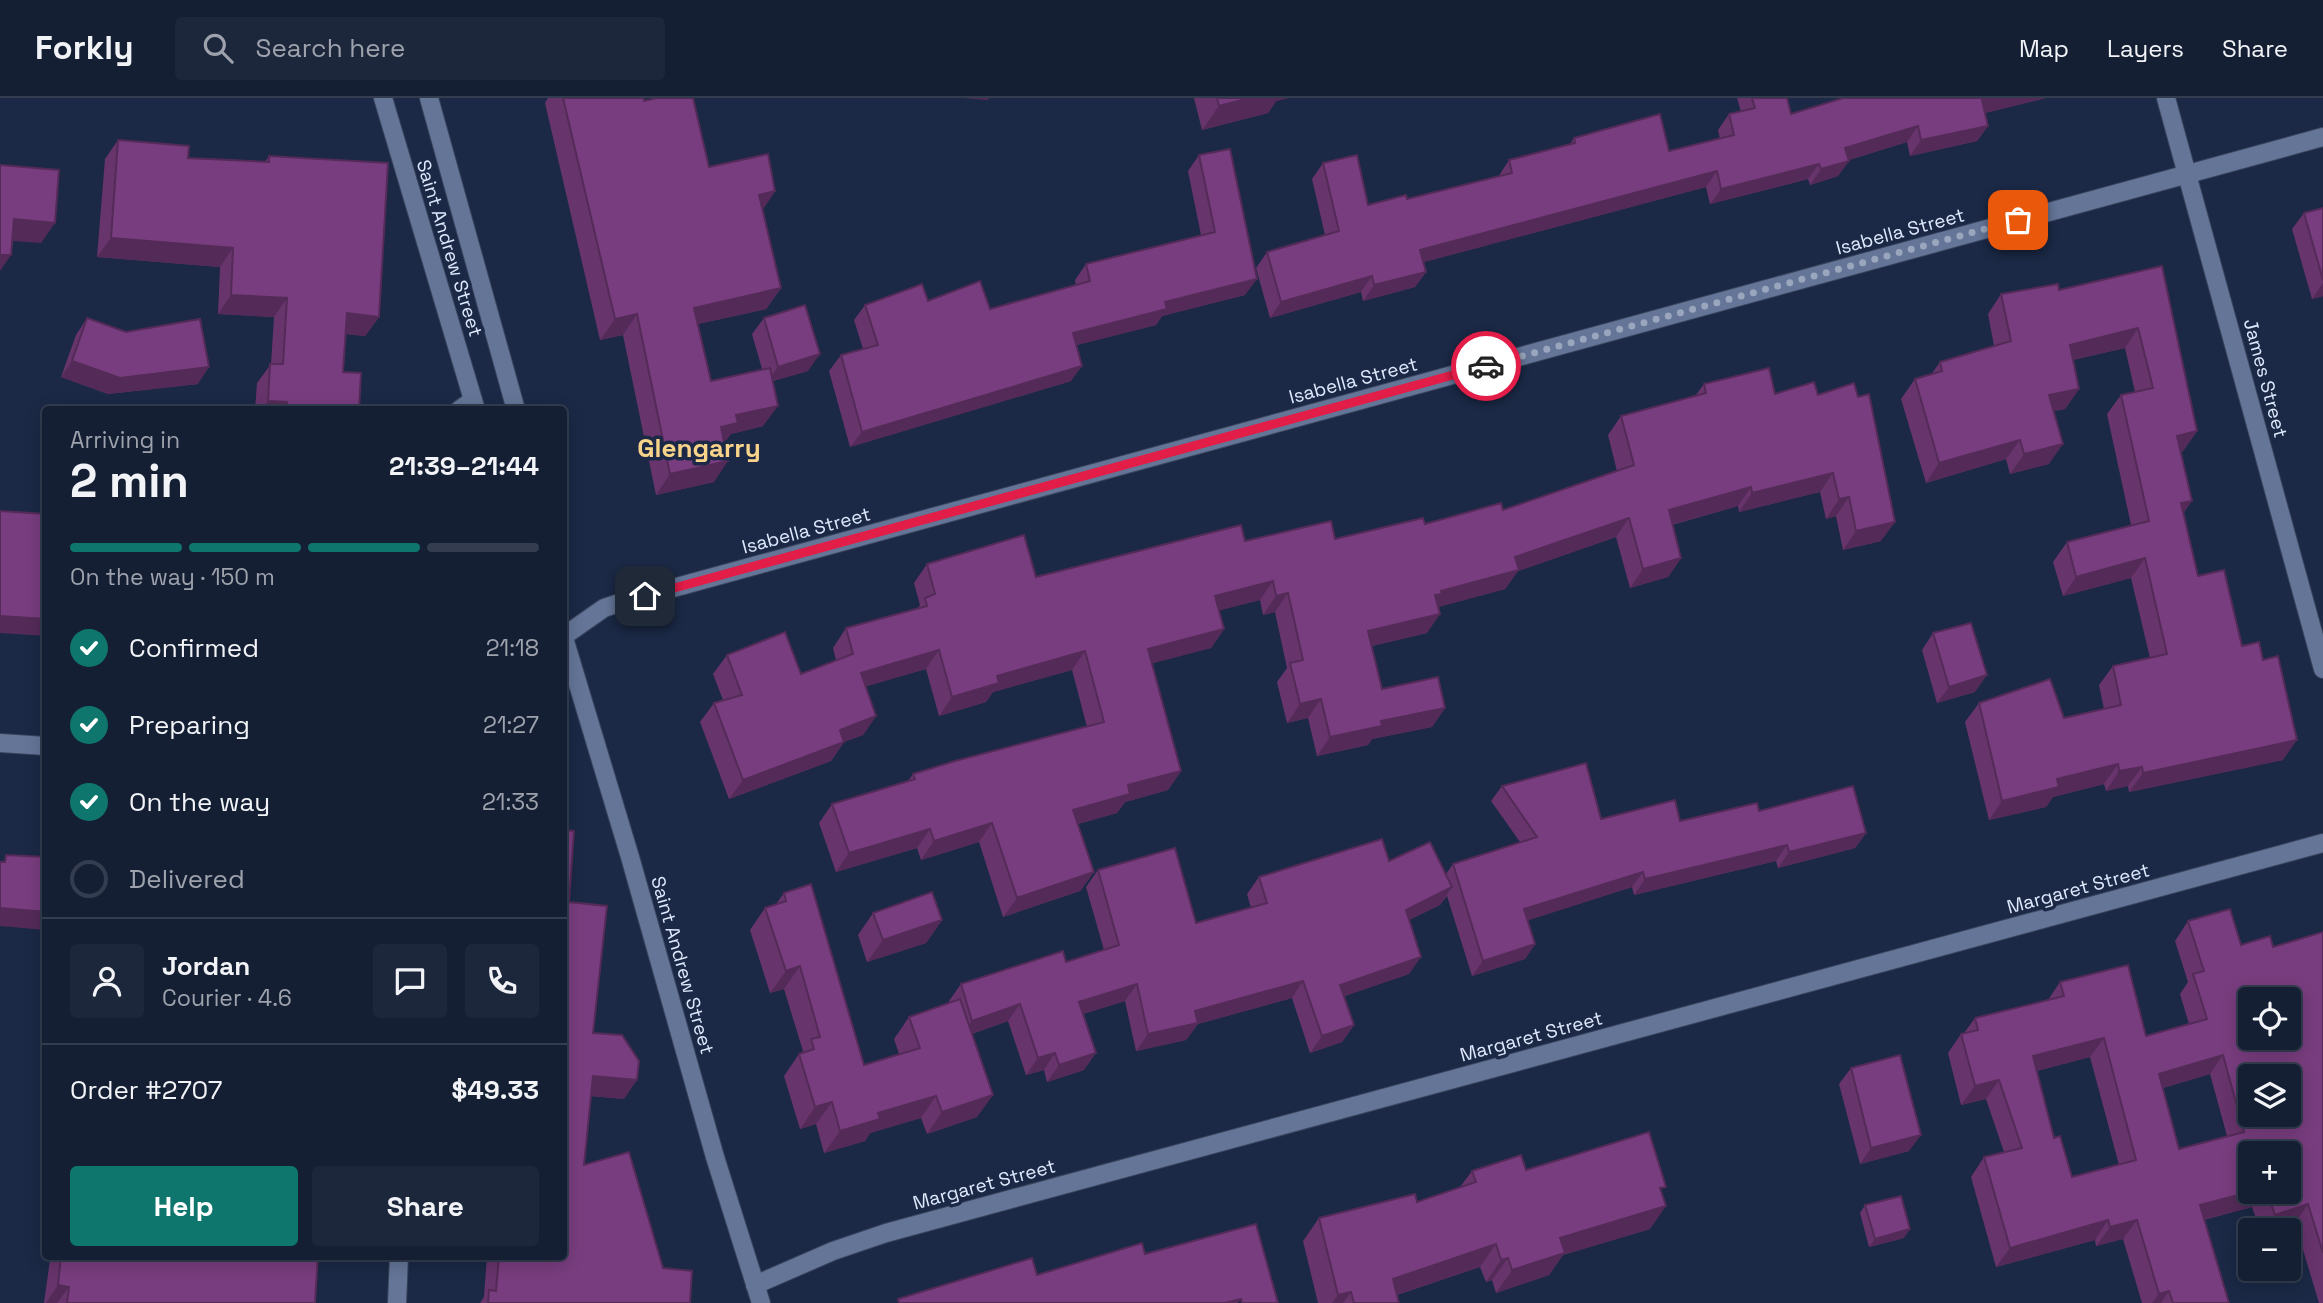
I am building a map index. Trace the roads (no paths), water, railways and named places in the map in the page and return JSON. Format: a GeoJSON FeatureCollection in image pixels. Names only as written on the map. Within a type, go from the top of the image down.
{"type":"FeatureCollection","features":[{"type":"Feature","properties":{"kind":"street","name":"Saint Andrew Street"},"geometry":{"type":"LineString","coordinates":[[383,98],[469,406]]}},
{"type":"Feature","properties":{"kind":"street","name":"Saint Andrew Street"},"geometry":{"type":"LineString","coordinates":[[429,98],[515,406]]}},
{"type":"Feature","properties":{"kind":"street","name":"James Street"},"geometry":{"type":"LineString","coordinates":[[2166,98],[2323,669]]}},
{"type":"Feature","properties":{"kind":"street","name":"Isabella Street"},"geometry":{"type":"LineString","coordinates":[[567,635],[604,608],[622,602],[2323,137]]}},
{"type":"Feature","properties":{"kind":"street","name":"Saint Andrew Street"},"geometry":{"type":"LineString","coordinates":[[567,647],[715,1157],[761,1303]]}},
{"type":"Feature","properties":{"kind":"street"},"geometry":{"type":"LineString","coordinates":[[0,743],[42,746]]}},
{"type":"Feature","properties":{"kind":"street","name":"Margaret Street"},"geometry":{"type":"LineString","coordinates":[[755,1285],[833,1251],[886,1233],[2323,843]]}},
{"type":"Feature","properties":{"kind":"street"},"geometry":{"type":"LineString","coordinates":[[397,1303],[399,1260]]}},
{"type":"Feature","properties":{"kind":"district","name":"Glengarry"},"geometry":{"type":"Point","coordinates":[699,448]}}]}
